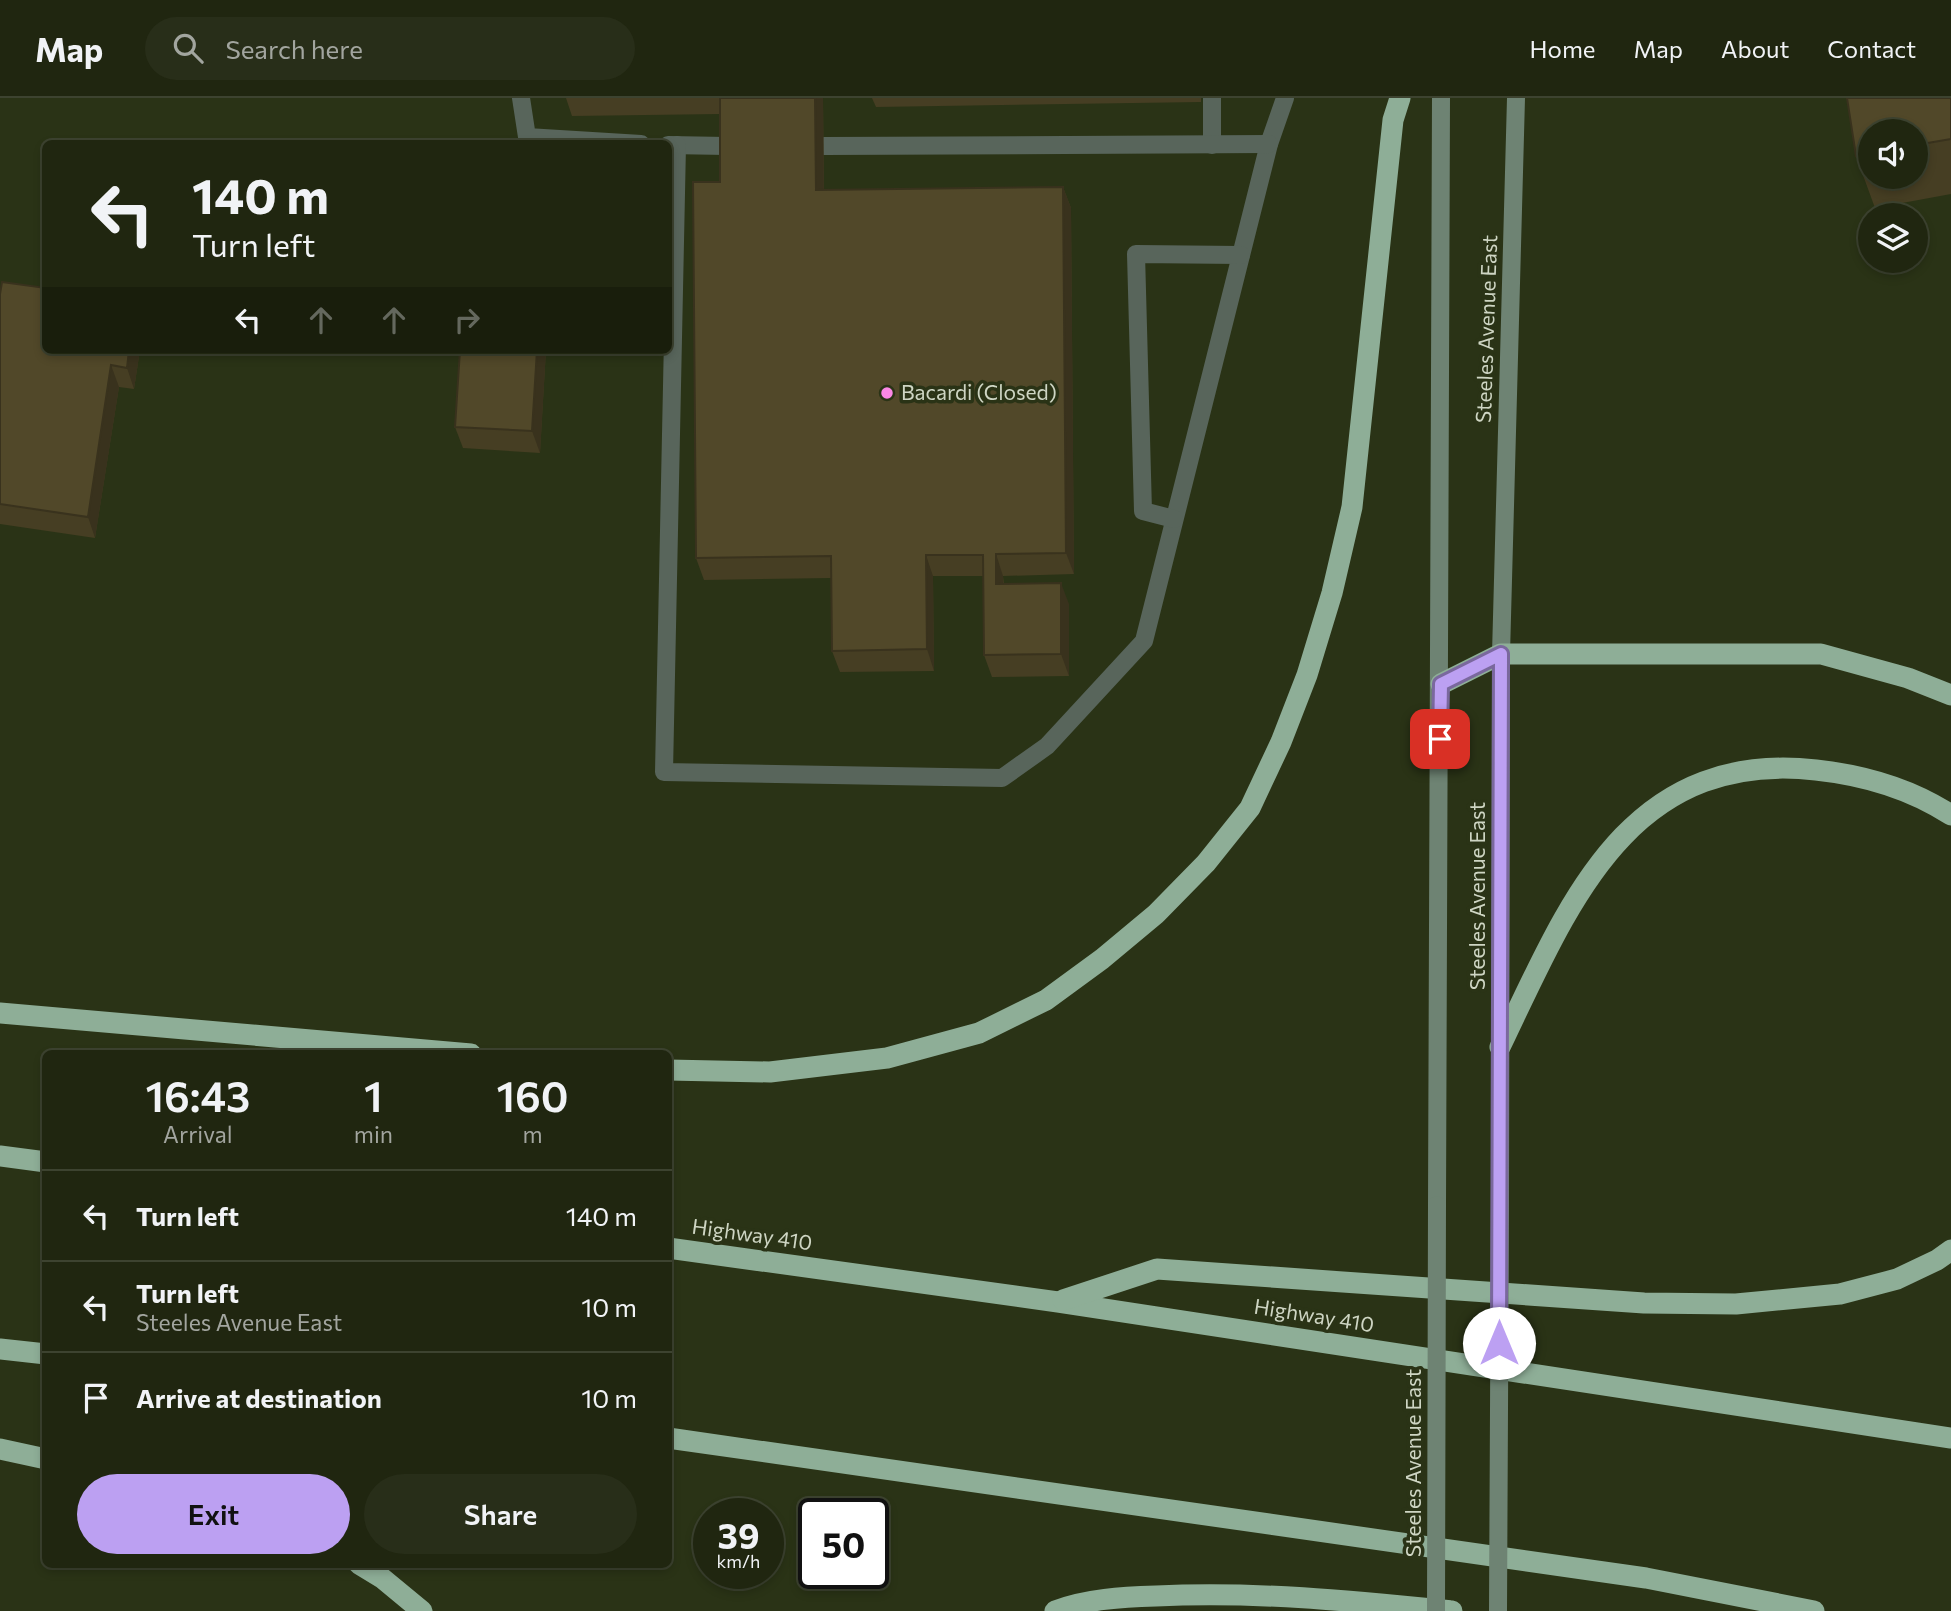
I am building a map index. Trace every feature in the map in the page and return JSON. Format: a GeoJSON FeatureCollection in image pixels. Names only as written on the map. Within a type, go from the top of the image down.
{"type":"FeatureCollection","features":[{"type":"Feature","properties":{"kind":"highway"},"geometry":{"type":"LineString","coordinates":[[672,1070],[770,1072],[874,1060],[979,1033],[1046,1000],[1113,950],[1156,914],[1206,863],[1250,808],[1281,742],[1307,675],[1332,593],[1352,507],[1392,120],[1400,98]]}},
{"type":"Feature","properties":{"kind":"highway"},"geometry":{"type":"LineString","coordinates":[[1441,684],[1501,654],[1821,654],[1908,678],[1951,695]]}},
{"type":"Feature","properties":{"kind":"highway"},"geometry":{"type":"LineString","coordinates":[[1500,1047],[1556,931],[1578,892],[1605,855],[1642,818],[1680,790],[1714,777],[1755,770],[1798,768],[1842,773],[1894,787],[1931,802],[1951,815]]}},
{"type":"Feature","properties":{"kind":"highway"},"geometry":{"type":"LineString","coordinates":[[0,1013],[425,1050]]}},
{"type":"Feature","properties":{"kind":"highway"},"geometry":{"type":"LineString","coordinates":[[0,1156],[42,1161]]}},
{"type":"Feature","properties":{"kind":"highway","name":"Highway 410"},"geometry":{"type":"LineString","coordinates":[[672,1249],[1058,1302],[1951,1438]]}},
{"type":"Feature","properties":{"kind":"highway"},"geometry":{"type":"LineString","coordinates":[[1058,1302],[1157,1269],[1644,1303],[1736,1304],[1840,1294],[1897,1279],[1937,1260],[1951,1250]]}},
{"type":"Feature","properties":{"kind":"highway"},"geometry":{"type":"LineString","coordinates":[[0,1349],[42,1354]]}},
{"type":"Feature","properties":{"kind":"highway"},"geometry":{"type":"LineString","coordinates":[[672,1439],[1646,1578],[1814,1611]]}},
{"type":"Feature","properties":{"kind":"highway"},"geometry":{"type":"LineString","coordinates":[[0,1449],[42,1458]]}},
{"type":"Feature","properties":{"kind":"highway"},"geometry":{"type":"LineString","coordinates":[[366,1568],[422,1611]]}},
{"type":"Feature","properties":{"kind":"highway"},"geometry":{"type":"LineString","coordinates":[[1055,1611],[1120,1598],[1202,1593],[1336,1599],[1451,1611]]}},
{"type":"Feature","properties":{"kind":"main road","name":"Steeles Avenue East"},"geometry":{"type":"LineString","coordinates":[[1436,1611],[1441,98]]}},
{"type":"Feature","properties":{"kind":"main road","name":"Steeles Avenue East"},"geometry":{"type":"LineString","coordinates":[[1498,1611],[1501,654],[1516,98]]}},
{"type":"Feature","properties":{"kind":"lane"},"geometry":{"type":"LineString","coordinates":[[521,98],[527,137],[576,140]]}},
{"type":"Feature","properties":{"kind":"lane"},"geometry":{"type":"LineString","coordinates":[[1212,98],[1212,145]]}},
{"type":"Feature","properties":{"kind":"lane"},"geometry":{"type":"LineString","coordinates":[[670,354],[664,772],[1002,778],[1047,746],[1144,641],[1269,144],[1285,98]]}},
{"type":"Feature","properties":{"kind":"lane"},"geometry":{"type":"LineString","coordinates":[[824,146],[1269,144]]}},
{"type":"Feature","properties":{"kind":"lane"},"geometry":{"type":"LineString","coordinates":[[672,215],[673,145],[727,146]]}},
{"type":"Feature","properties":{"kind":"lane"},"geometry":{"type":"LineString","coordinates":[[1174,519],[1143,511],[1136,254],[1241,255]]}},
{"type":"Feature","properties":{"kind":"building","name":"Bacardi (Closed)"},"geometry":{"type":"Polygon","coordinates":[[[720,98],[815,98],[816,190],[1063,187],[1066,553],[996,554],[996,584],[1061,583],[1061,654],[984,655],[983,555],[926,555],[927,649],[832,651],[831,556],[696,558],[693,182],[720,182],[720,98]]]}},
{"type":"Feature","properties":{"kind":"building"},"geometry":{"type":"Polygon","coordinates":[[[1847,98],[1951,98],[1951,139],[1928,143],[1928,119],[1858,119],[1856,156],[1847,98]]]}},
{"type":"Feature","properties":{"kind":"building"},"geometry":{"type":"Polygon","coordinates":[[[2,282],[42,287],[42,354],[129,354],[127,368],[111,365],[88,517],[0,504],[2,282]]]}},
{"type":"Feature","properties":{"kind":"building"},"geometry":{"type":"Polygon","coordinates":[[[460,354],[537,354],[532,431],[455,427],[460,354]]]}},
{"type":"Feature","properties":{"kind":"place","name":"Bacardi (Closed)"},"geometry":{"type":"Point","coordinates":[887,393]}},
{"type":"Feature","properties":{"kind":"route"},"geometry":{"type":"LineString","coordinates":[[1440,739],[1441,684],[1501,654],[1499,1343]]}}]}
